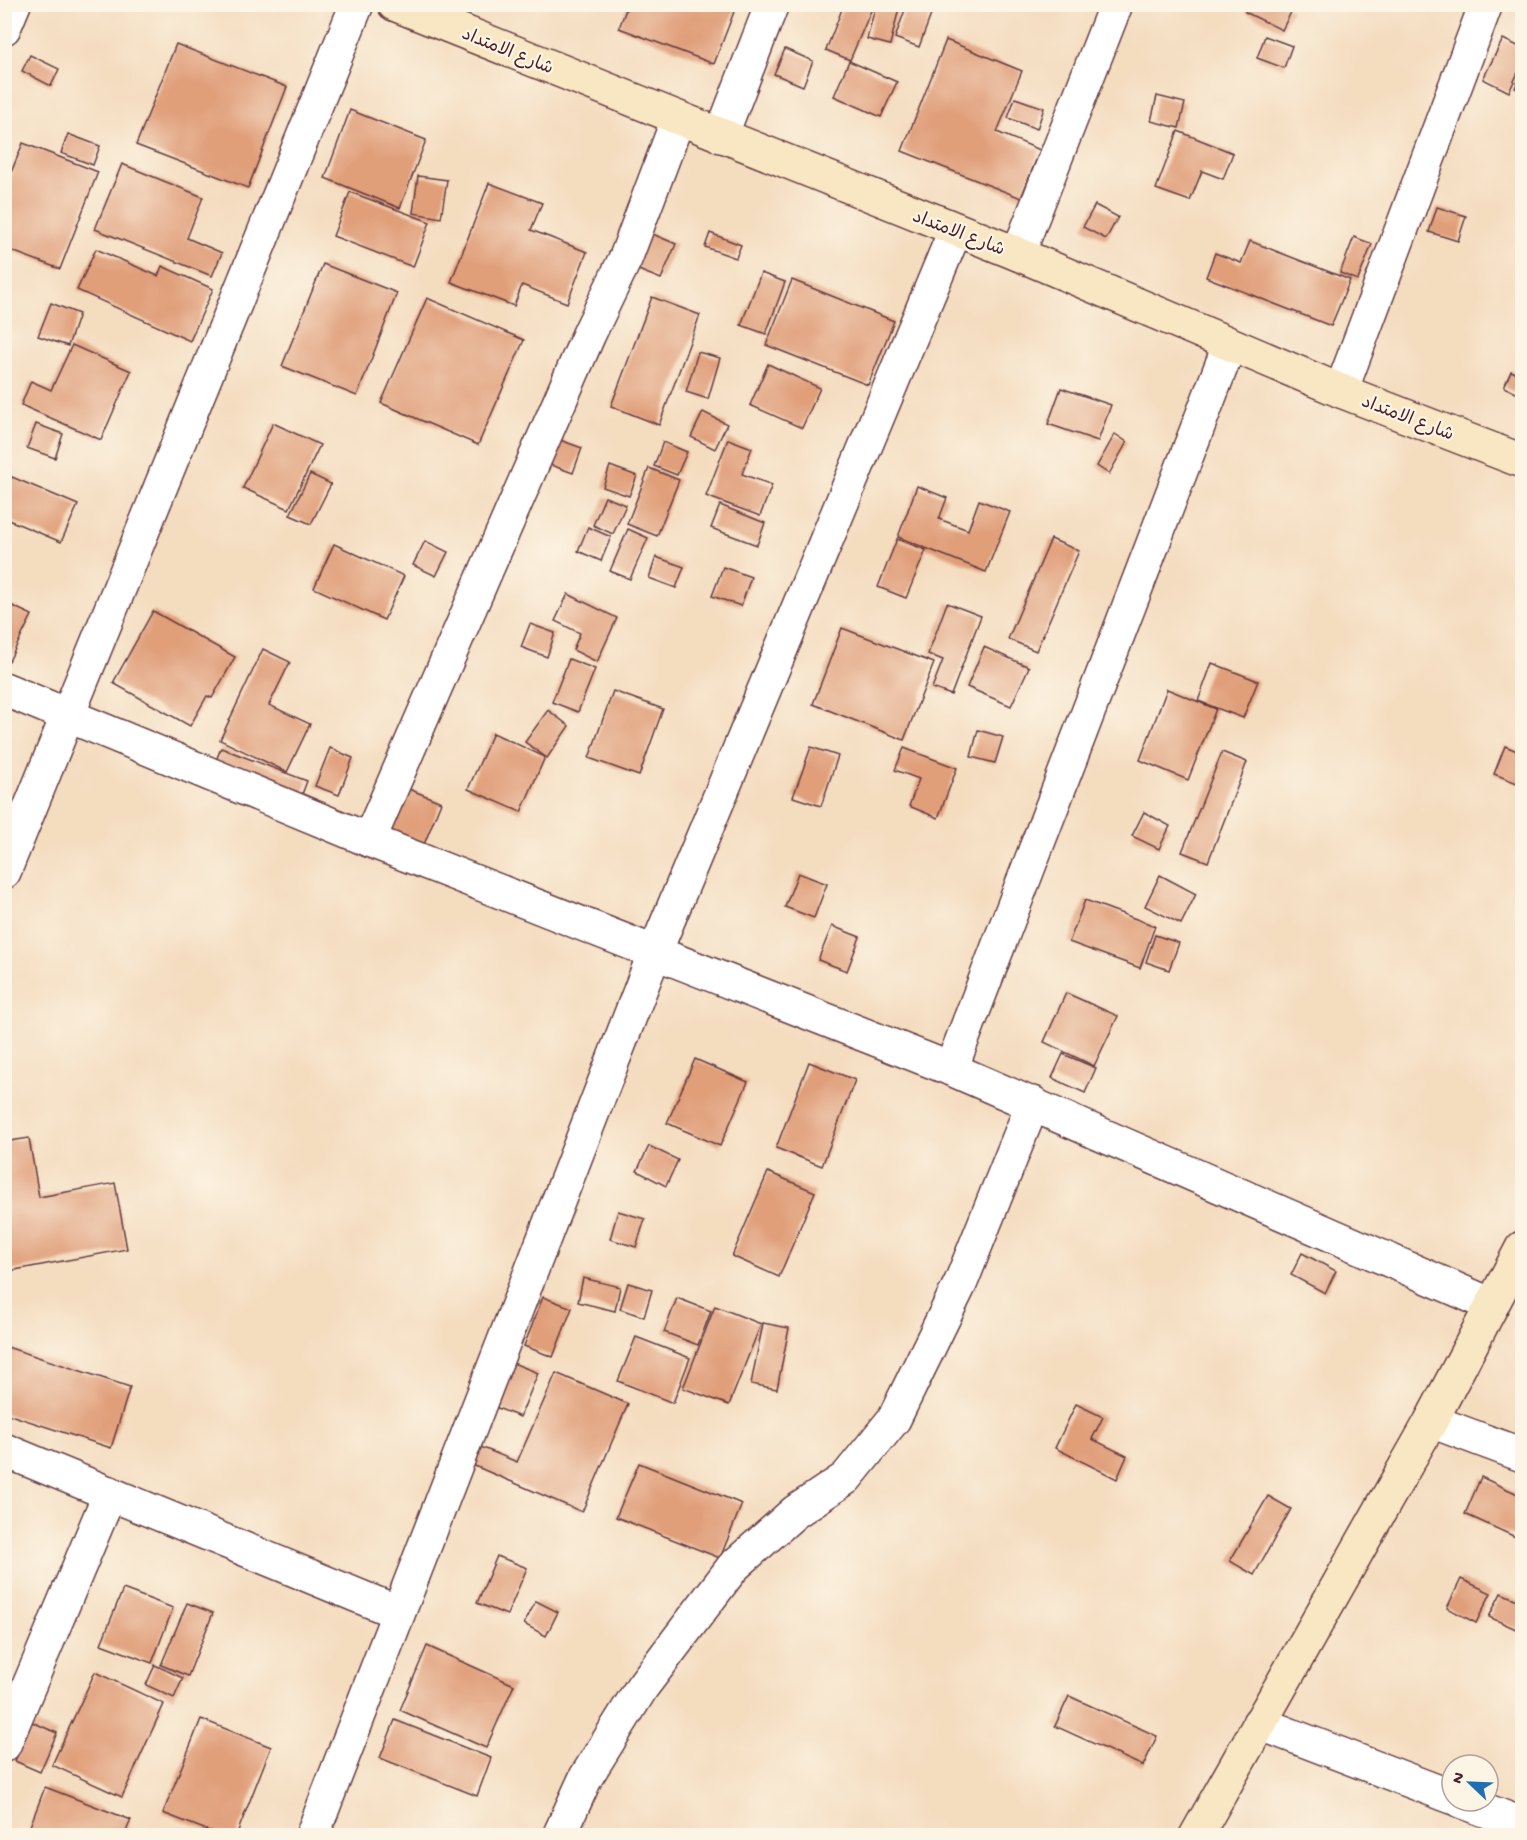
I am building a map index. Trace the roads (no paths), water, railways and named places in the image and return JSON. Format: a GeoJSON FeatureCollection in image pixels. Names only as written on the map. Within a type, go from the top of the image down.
{"type":"FeatureCollection","features":[{"type":"Feature","properties":{"kind":"street"},"geometry":{"type":"LineString","coordinates":[[4,28],[14,4]]}},
{"type":"Feature","properties":{"kind":"street"},"geometry":{"type":"LineString","coordinates":[[4,872],[357,4]]}},
{"type":"Feature","properties":{"kind":"street"},"geometry":{"type":"LineString","coordinates":[[721,136],[772,4]]}},
{"type":"Feature","properties":{"kind":"street"},"geometry":{"type":"LineString","coordinates":[[1018,254],[1116,4]]}},
{"type":"Feature","properties":{"kind":"street"},"geometry":{"type":"LineString","coordinates":[[1341,392],[1486,4]]}},
{"type":"Feature","properties":{"kind":"street","name":"شارع الامتداد"},"geometry":{"type":"LineString","coordinates":[[415,8],[678,119],[954,231],[1018,254],[1341,392],[1522,461]]}},
{"type":"Feature","properties":{"kind":"street"},"geometry":{"type":"LineString","coordinates":[[369,840],[589,334],[626,257],[678,119]]}},
{"type":"Feature","properties":{"kind":"street"},"geometry":{"type":"LineString","coordinates":[[312,1836],[397,1611],[655,952],[954,231]]}},
{"type":"Feature","properties":{"kind":"street"},"geometry":{"type":"LineString","coordinates":[[951,1069],[1229,346]]}},
{"type":"Feature","properties":{"kind":"street"},"geometry":{"type":"LineString","coordinates":[[4,689],[369,840],[951,1069],[1492,1305]]}},
{"type":"Feature","properties":{"kind":"street"},"geometry":{"type":"LineString","coordinates":[[559,1836],[586,1777],[642,1687],[732,1568],[795,1512],[846,1478],[894,1419],[961,1282],[1033,1103]]}},
{"type":"Feature","properties":{"kind":"street"},"geometry":{"type":"LineString","coordinates":[[1196,1836],[1431,1421],[1522,1248]]}},
{"type":"Feature","properties":{"kind":"street"},"geometry":{"type":"LineString","coordinates":[[1431,1421],[1522,1455]]}},
{"type":"Feature","properties":{"kind":"street"},"geometry":{"type":"LineString","coordinates":[[4,1450],[397,1611]]}},
{"type":"Feature","properties":{"kind":"street"},"geometry":{"type":"LineString","coordinates":[[4,1745],[110,1493]]}},
{"type":"Feature","properties":{"kind":"street"},"geometry":{"type":"LineString","coordinates":[[1259,1724],[1440,1792]]}},
{"type":"Feature","properties":{"kind":"street"},"geometry":{"type":"LineString","coordinates":[[1493,1813],[1522,1824]]}}]}
